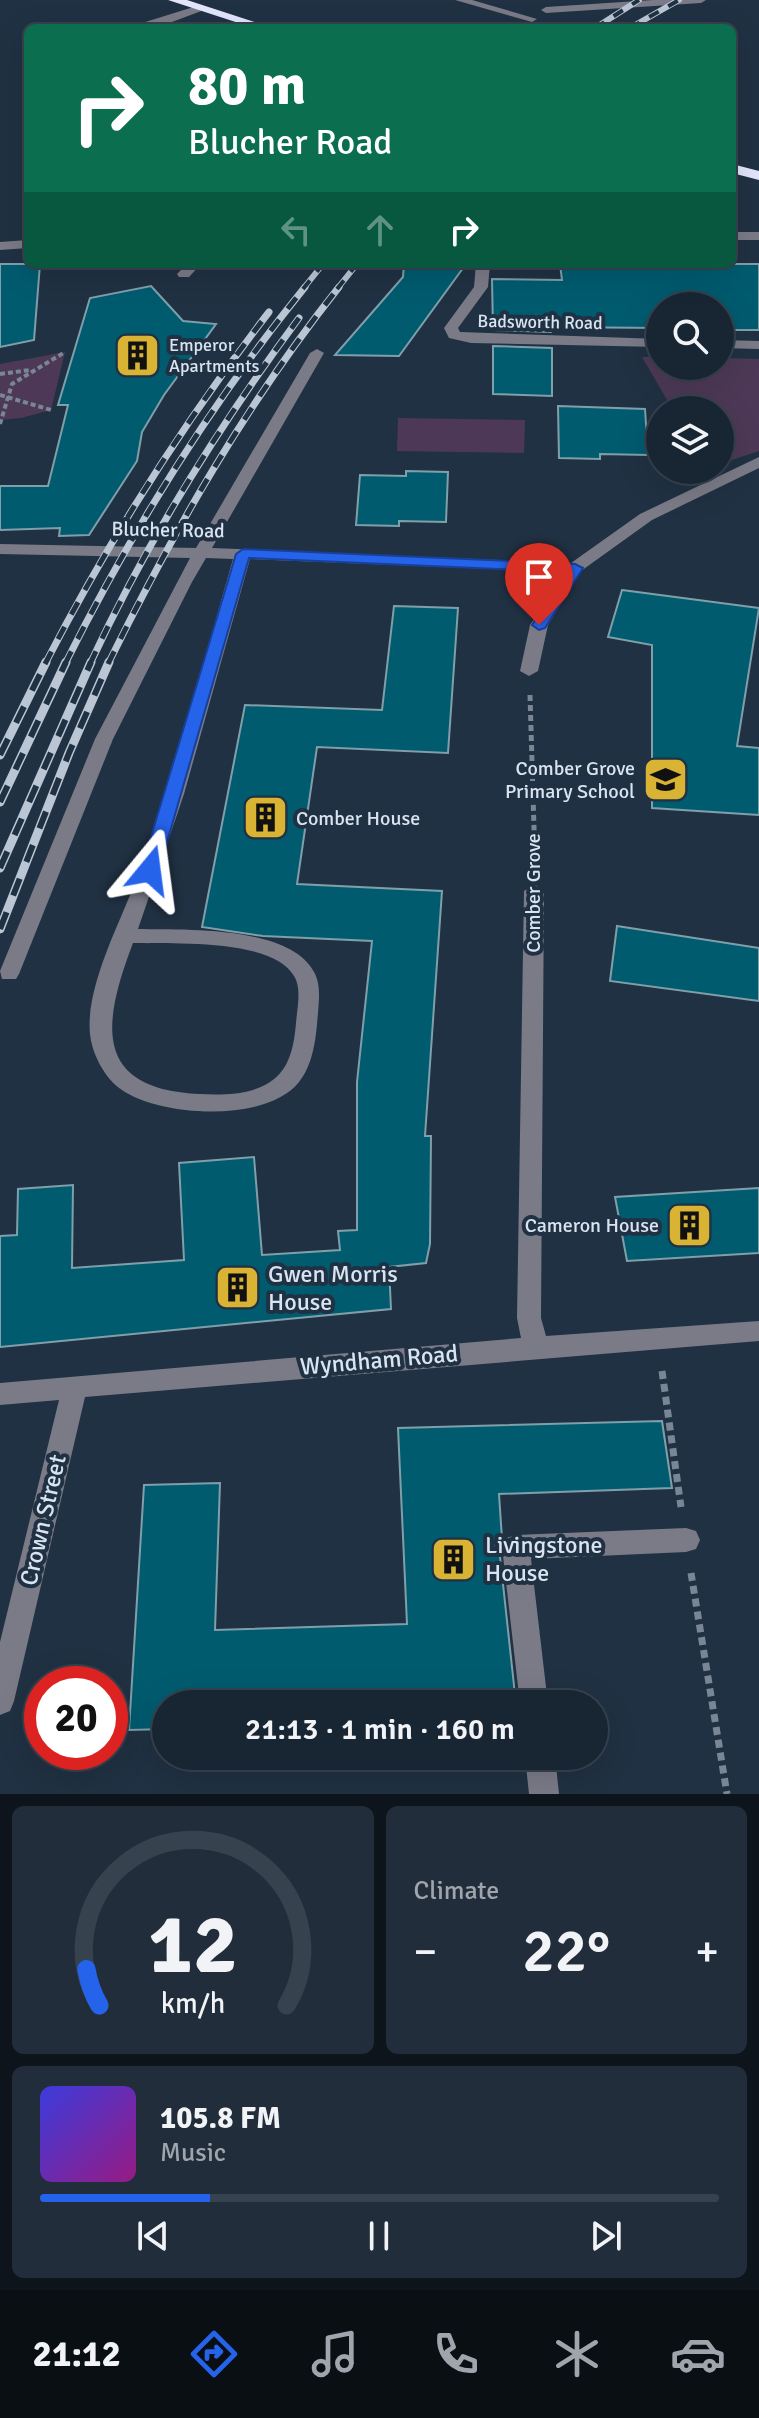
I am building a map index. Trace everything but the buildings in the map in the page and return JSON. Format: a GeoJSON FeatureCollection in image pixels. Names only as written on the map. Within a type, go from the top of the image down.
{"type":"FeatureCollection","features":[{"type":"Feature","properties":{"kind":"highway"},"geometry":{"type":"LineString","coordinates":[[174,0],[254,24]]}},
{"type":"Feature","properties":{"kind":"highway"},"geometry":{"type":"LineString","coordinates":[[736,169],[759,176]]}},
{"type":"Feature","properties":{"kind":"street"},"geometry":{"type":"LineString","coordinates":[[460,0],[532,19]]}},
{"type":"Feature","properties":{"kind":"street"},"geometry":{"type":"LineString","coordinates":[[524,24],[561,0]]}},
{"type":"Feature","properties":{"kind":"street"},"geometry":{"type":"LineString","coordinates":[[546,10],[701,0]]}},
{"type":"Feature","properties":{"kind":"street"},"geometry":{"type":"LineString","coordinates":[[153,24],[200,8]]}},
{"type":"Feature","properties":{"kind":"street"},"geometry":{"type":"LineString","coordinates":[[736,236],[759,236]]}},
{"type":"Feature","properties":{"kind":"street"},"geometry":{"type":"LineString","coordinates":[[0,246],[24,244]]}},
{"type":"Feature","properties":{"kind":"street","name":"Badsworth Road"},"geometry":{"type":"LineString","coordinates":[[483,268],[483,283],[451,328],[454,335],[471,339],[646,343]]}},
{"type":"Feature","properties":{"kind":"street"},"geometry":{"type":"LineString","coordinates":[[734,344],[759,345]]}},
{"type":"Feature","properties":{"kind":"street"},"geometry":{"type":"LineString","coordinates":[[9,974],[104,739],[184,582],[317,353]]}},
{"type":"Feature","properties":{"kind":"street"},"geometry":{"type":"LineString","coordinates":[[529,671],[539,625],[575,568],[646,517],[759,462]]}},
{"type":"Feature","properties":{"kind":"street","name":"Blucher Road"},"geometry":{"type":"LineString","coordinates":[[0,549],[203,552],[575,568]]}},
{"type":"Feature","properties":{"kind":"street"},"geometry":{"type":"LineString","coordinates":[[127,936],[252,942],[282,952],[301,968],[309,990],[302,1050],[289,1079],[262,1097],[219,1103],[166,1100],[131,1085],[106,1059],[100,1028],[107,994],[127,936],[150,870],[243,554]]}},
{"type":"Feature","properties":{"kind":"street","name":"Comber Grove"},"geometry":{"type":"LineString","coordinates":[[534,891],[529,1318],[536,1347]]}},
{"type":"Feature","properties":{"kind":"street","name":"Wyndham Road"},"geometry":{"type":"LineString","coordinates":[[0,1394],[536,1347],[759,1331]]}},
{"type":"Feature","properties":{"kind":"street","name":"Crown Street"},"geometry":{"type":"LineString","coordinates":[[0,1701],[75,1387]]}},
{"type":"Feature","properties":{"kind":"street"},"geometry":{"type":"LineString","coordinates":[[532,1690],[516,1547],[686,1540]]}},
{"type":"Feature","properties":{"kind":"street"},"geometry":{"type":"LineString","coordinates":[[541,1770],[544,1794]]}},
{"type":"Feature","properties":{"kind":"path"},"geometry":{"type":"LineString","coordinates":[[0,424],[12,384],[65,352]]}},
{"type":"Feature","properties":{"kind":"path"},"geometry":{"type":"LineString","coordinates":[[0,375],[31,370]]}},
{"type":"Feature","properties":{"kind":"path"},"geometry":{"type":"LineString","coordinates":[[0,375],[12,384]]}},
{"type":"Feature","properties":{"kind":"path"},"geometry":{"type":"LineString","coordinates":[[0,395],[9,395],[51,410]]}},
{"type":"Feature","properties":{"kind":"path","name":"Comber Grove"},"geometry":{"type":"LineString","coordinates":[[529,671],[534,891]]}},
{"type":"Feature","properties":{"kind":"path"},"geometry":{"type":"LineString","coordinates":[[658,1338],[686,1540],[727,1794]]}},
{"type":"Feature","properties":{"kind":"shaded area"},"geometry":{"type":"Polygon","coordinates":[[[65,352],[51,410],[0,420],[0,364],[65,352]]]}},
{"type":"Feature","properties":{"kind":"shaded area"},"geometry":{"type":"Polygon","coordinates":[[[734,358],[759,359],[759,451],[734,459],[734,396],[665,396],[655,380],[734,380],[734,358]]]}},
{"type":"Feature","properties":{"kind":"shaded area"},"geometry":{"type":"Polygon","coordinates":[[[398,418],[525,420],[524,453],[397,451],[398,418]]]}},
{"type":"Feature","properties":{"kind":"railway"},"geometry":{"type":"LineString","coordinates":[[601,24],[639,0]]}},
{"type":"Feature","properties":{"kind":"railway"},"geometry":{"type":"LineString","coordinates":[[637,24],[679,0]]}},
{"type":"Feature","properties":{"kind":"railway"},"geometry":{"type":"LineString","coordinates":[[303,289],[320,268]]}},
{"type":"Feature","properties":{"kind":"railway"},"geometry":{"type":"LineString","coordinates":[[337,289],[354,268]]}},
{"type":"Feature","properties":{"kind":"railway"},"geometry":{"type":"LineString","coordinates":[[66,663],[118,565],[175,469],[237,376],[305,287]]}},
{"type":"Feature","properties":{"kind":"railway"},"geometry":{"type":"LineString","coordinates":[[109,662],[213,469],[273,376],[339,287]]}},
{"type":"Feature","properties":{"kind":"railway"},"geometry":{"type":"LineString","coordinates":[[45,664],[95,572],[177,439],[269,312]]}},
{"type":"Feature","properties":{"kind":"railway"},"geometry":{"type":"LineString","coordinates":[[90,664],[160,529],[212,443],[299,318]]}},
{"type":"Feature","properties":{"kind":"railway"},"geometry":{"type":"LineString","coordinates":[[0,868],[91,662]]}},
{"type":"Feature","properties":{"kind":"railway"},"geometry":{"type":"LineString","coordinates":[[0,929],[69,753],[109,662]]}},
{"type":"Feature","properties":{"kind":"railway"},"geometry":{"type":"LineString","coordinates":[[0,802],[66,663]]}},
{"type":"Feature","properties":{"kind":"railway"},"geometry":{"type":"LineString","coordinates":[[0,755],[45,664]]}},
{"type":"Feature","properties":{"kind":"place","name":"Emperor Apartments"},"geometry":{"type":"Point","coordinates":[138,355]}},
{"type":"Feature","properties":{"kind":"place","name":"Comber Grove Primary School"},"geometry":{"type":"Point","coordinates":[666,780]}},
{"type":"Feature","properties":{"kind":"place","name":"Comber House"},"geometry":{"type":"Point","coordinates":[265,818]}},
{"type":"Feature","properties":{"kind":"place","name":"Cameron House"},"geometry":{"type":"Point","coordinates":[690,1225]}},
{"type":"Feature","properties":{"kind":"place","name":"Gwen Morris House"},"geometry":{"type":"Point","coordinates":[237,1288]}},
{"type":"Feature","properties":{"kind":"place","name":"Livingstone House"},"geometry":{"type":"Point","coordinates":[454,1559]}},
{"type":"Feature","properties":{"kind":"route"},"geometry":{"type":"LineString","coordinates":[[150,870],[243,554],[575,568],[539,625]]}}]}
